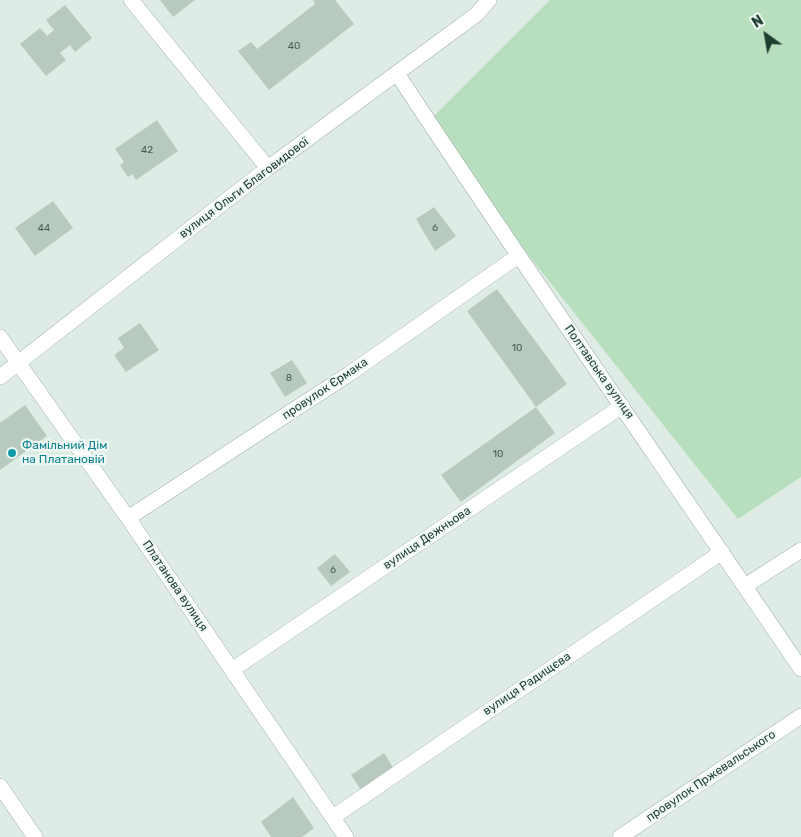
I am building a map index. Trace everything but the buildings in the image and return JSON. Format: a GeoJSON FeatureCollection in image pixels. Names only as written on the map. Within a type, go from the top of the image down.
{"type":"FeatureCollection","features":[{"type":"Feature","properties":{"kind":"street"},"geometry":{"type":"LineString","coordinates":[[131,0],[268,168]]}},
{"type":"Feature","properties":{"kind":"street","name":"вулиця Ольги Благовидової"},"geometry":{"type":"LineString","coordinates":[[0,377],[268,168],[477,14],[489,0]]}},
{"type":"Feature","properties":{"kind":"street","name":"Полтавська вулиця"},"geometry":{"type":"LineString","coordinates":[[398,74],[518,256],[801,669]]}},
{"type":"Feature","properties":{"kind":"street","name":"провулок Єрмака"},"geometry":{"type":"LineString","coordinates":[[128,518],[350,374],[518,256]]}},
{"type":"Feature","properties":{"kind":"street","name":"Платанова вулиця"},"geometry":{"type":"LineString","coordinates":[[0,337],[128,518],[346,837]]}},
{"type":"Feature","properties":{"kind":"street","name":"вулиця Дежньова"},"geometry":{"type":"LineString","coordinates":[[232,670],[622,406]]}},
{"type":"Feature","properties":{"kind":"street"},"geometry":{"type":"LineString","coordinates":[[745,586],[801,550]]}},
{"type":"Feature","properties":{"kind":"street","name":"вулиця Радищєва"},"geometry":{"type":"LineString","coordinates":[[333,817],[722,552]]}},
{"type":"Feature","properties":{"kind":"street","name":"провулок Пржевальського"},"geometry":{"type":"LineString","coordinates":[[620,837],[801,716]]}},
{"type":"Feature","properties":{"kind":"street"},"geometry":{"type":"LineString","coordinates":[[0,786],[35,837]]}},
{"type":"Feature","properties":{"kind":"green space"},"geometry":{"type":"Polygon","coordinates":[[[550,0],[801,0],[801,477],[738,519],[425,125],[550,0]]]}},
{"type":"Feature","properties":{"kind":"place","name":"Фамільний Дім на Платановій"},"geometry":{"type":"Point","coordinates":[12,453]}}]}
